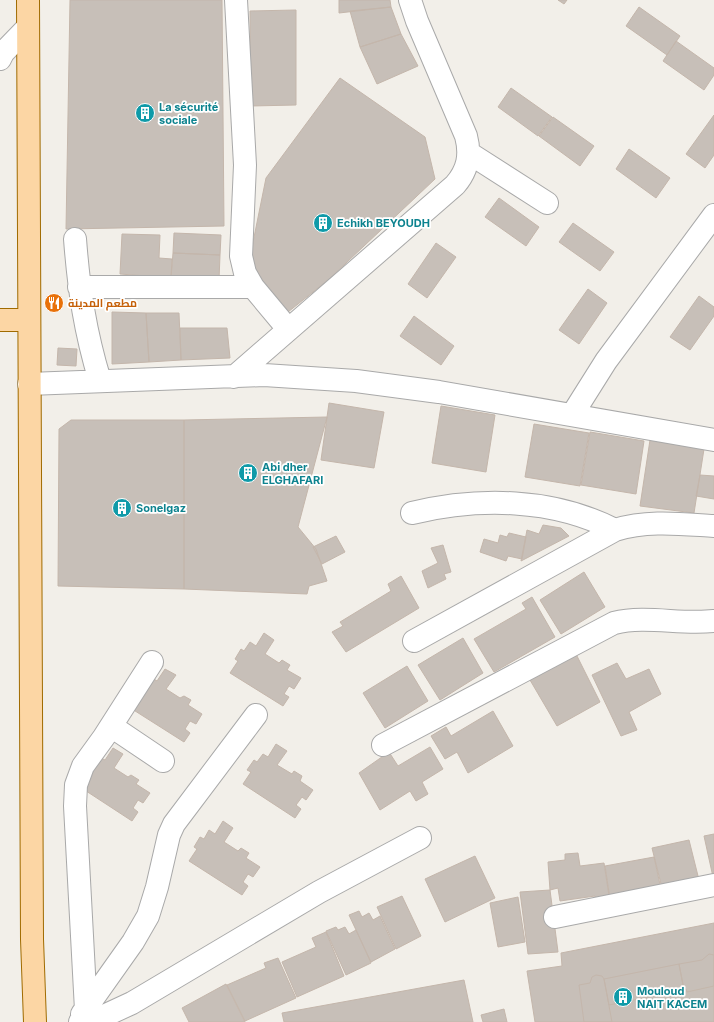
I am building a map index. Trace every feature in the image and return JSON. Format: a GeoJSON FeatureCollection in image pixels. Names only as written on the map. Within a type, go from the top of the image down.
{"type":"FeatureCollection","features":[{"type":"Feature","properties":{"kind":"main road"},"geometry":{"type":"LineString","coordinates":[[28,0],[28,320],[32,939],[35,1022]]}},
{"type":"Feature","properties":{"kind":"main road"},"geometry":{"type":"LineString","coordinates":[[0,320],[28,320]]}},
{"type":"Feature","properties":{"kind":"street"},"geometry":{"type":"LineString","coordinates":[[236,0],[245,165],[241,256],[245,272],[253,287],[288,329]]}},
{"type":"Feature","properties":{"kind":"street"},"geometry":{"type":"LineString","coordinates":[[234,377],[455,185],[465,170],[469,153],[466,136],[410,0]]}},
{"type":"Feature","properties":{"kind":"street"},"geometry":{"type":"LineString","coordinates":[[0,59],[3,53],[28,27]]}},
{"type":"Feature","properties":{"kind":"street"},"geometry":{"type":"LineString","coordinates":[[469,153],[547,203]]}},
{"type":"Feature","properties":{"kind":"street"},"geometry":{"type":"LineString","coordinates":[[572,415],[606,361],[714,215]]}},
{"type":"Feature","properties":{"kind":"street"},"geometry":{"type":"LineString","coordinates":[[75,239],[79,287],[86,333],[100,381]]}},
{"type":"Feature","properties":{"kind":"street"},"geometry":{"type":"LineString","coordinates":[[79,287],[253,287]]}},
{"type":"Feature","properties":{"kind":"street"},"geometry":{"type":"LineString","coordinates":[[29,384],[264,375],[356,380],[402,386],[714,440]]}},
{"type":"Feature","properties":{"kind":"street"},"geometry":{"type":"LineString","coordinates":[[412,514],[452,505],[500,503],[570,511],[615,530]]}},
{"type":"Feature","properties":{"kind":"street"},"geometry":{"type":"LineString","coordinates":[[414,642],[615,530],[642,523],[714,526]]}},
{"type":"Feature","properties":{"kind":"street"},"geometry":{"type":"LineString","coordinates":[[383,745],[614,623],[635,620],[690,622],[714,621]]}},
{"type":"Feature","properties":{"kind":"street"},"geometry":{"type":"LineString","coordinates":[[80,1018],[74,795],[77,780],[83,766],[111,726],[152,662]]}},
{"type":"Feature","properties":{"kind":"street"},"geometry":{"type":"LineString","coordinates":[[80,1018],[133,942],[148,916],[157,887],[169,835],[174,824],[256,715]]}},
{"type":"Feature","properties":{"kind":"street"},"geometry":{"type":"LineString","coordinates":[[111,726],[164,761]]}},
{"type":"Feature","properties":{"kind":"street"},"geometry":{"type":"LineString","coordinates":[[80,1018],[104,1016],[132,1003],[319,892],[420,838]]}},
{"type":"Feature","properties":{"kind":"street"},"geometry":{"type":"LineString","coordinates":[[555,917],[714,885]]}},
{"type":"Feature","properties":{"kind":"building","name":"La sécurité sociale"},"geometry":{"type":"Polygon","coordinates":[[[70,0],[222,0],[224,226],[66,229],[70,0]]]}},
{"type":"Feature","properties":{"kind":"building"},"geometry":{"type":"Polygon","coordinates":[[[339,0],[390,0],[391,7],[339,13],[339,0]]]}},
{"type":"Feature","properties":{"kind":"building"},"geometry":{"type":"Polygon","coordinates":[[[558,0],[567,0],[564,4],[558,0]]]}},
{"type":"Feature","properties":{"kind":"building"},"geometry":{"type":"Polygon","coordinates":[[[391,7],[401,34],[360,47],[350,11],[391,7]]]}},
{"type":"Feature","properties":{"kind":"building"},"geometry":{"type":"Polygon","coordinates":[[[639,7],[680,36],[667,55],[626,26],[639,7]]]}},
{"type":"Feature","properties":{"kind":"building"},"geometry":{"type":"Polygon","coordinates":[[[296,10],[296,105],[251,106],[250,11],[296,10]]]}},
{"type":"Feature","properties":{"kind":"building"},"geometry":{"type":"Polygon","coordinates":[[[401,34],[418,66],[377,84],[360,47],[401,34]]]}},
{"type":"Feature","properties":{"kind":"building"},"geometry":{"type":"Polygon","coordinates":[[[676,41],[714,68],[714,75],[704,90],[663,61],[676,41]]]}},
{"type":"Feature","properties":{"kind":"building","name":"Echikh BEYOUDH"},"geometry":{"type":"Polygon","coordinates":[[[340,78],[425,137],[435,179],[328,280],[288,312],[248,267],[266,178],[340,78]]]}},
{"type":"Feature","properties":{"kind":"building"},"geometry":{"type":"Polygon","coordinates":[[[511,88],[552,117],[538,136],[498,107],[511,88]]]}},
{"type":"Feature","properties":{"kind":"building"},"geometry":{"type":"Polygon","coordinates":[[[714,115],[714,155],[705,168],[686,154],[714,115]]]}},
{"type":"Feature","properties":{"kind":"building"},"geometry":{"type":"Polygon","coordinates":[[[553,117],[594,146],[580,166],[539,136],[553,117]]]}},
{"type":"Feature","properties":{"kind":"building"},"geometry":{"type":"Polygon","coordinates":[[[629,149],[670,178],[656,198],[616,169],[629,149]]]}},
{"type":"Feature","properties":{"kind":"building"},"geometry":{"type":"Polygon","coordinates":[[[499,198],[539,227],[526,246],[485,217],[499,198]]]}},
{"type":"Feature","properties":{"kind":"building"},"geometry":{"type":"Polygon","coordinates":[[[573,223],[614,252],[600,271],[559,242],[573,223]]]}},
{"type":"Feature","properties":{"kind":"building"},"geometry":{"type":"Polygon","coordinates":[[[174,233],[221,235],[220,255],[173,253],[174,233]]]}},
{"type":"Feature","properties":{"kind":"building"},"geometry":{"type":"Polygon","coordinates":[[[122,234],[160,235],[159,258],[172,259],[171,278],[120,274],[122,234]]]}},
{"type":"Feature","properties":{"kind":"building"},"geometry":{"type":"Polygon","coordinates":[[[436,243],[456,257],[427,298],[408,284],[436,243]]]}},
{"type":"Feature","properties":{"kind":"building"},"geometry":{"type":"Polygon","coordinates":[[[173,253],[220,255],[219,280],[171,278],[173,253]]]}},
{"type":"Feature","properties":{"kind":"building"},"geometry":{"type":"Polygon","coordinates":[[[588,289],[607,303],[579,344],[559,330],[588,289]]]}},
{"type":"Feature","properties":{"kind":"building"},"geometry":{"type":"Polygon","coordinates":[[[699,296],[714,307],[714,316],[690,350],[670,337],[699,296]]]}},
{"type":"Feature","properties":{"kind":"building"},"geometry":{"type":"Polygon","coordinates":[[[112,312],[146,313],[149,362],[112,364],[112,312]]]}},
{"type":"Feature","properties":{"kind":"building"},"geometry":{"type":"Polygon","coordinates":[[[146,313],[179,313],[181,360],[149,362],[146,313]]]}},
{"type":"Feature","properties":{"kind":"building"},"geometry":{"type":"Polygon","coordinates":[[[414,316],[454,346],[441,365],[400,336],[414,316]]]}},
{"type":"Feature","properties":{"kind":"building"},"geometry":{"type":"Polygon","coordinates":[[[180,328],[227,328],[230,358],[181,360],[180,328]]]}},
{"type":"Feature","properties":{"kind":"building"},"geometry":{"type":"Polygon","coordinates":[[[58,348],[77,349],[76,366],[57,365],[58,348]]]}},
{"type":"Feature","properties":{"kind":"building"},"geometry":{"type":"Polygon","coordinates":[[[329,403],[384,412],[374,468],[321,460],[329,403]]]}},
{"type":"Feature","properties":{"kind":"building"},"geometry":{"type":"Polygon","coordinates":[[[441,406],[495,415],[486,472],[432,463],[441,406]]]}},
{"type":"Feature","properties":{"kind":"building","name":"Abi dher ELGHAFARI"},"geometry":{"type":"Polygon","coordinates":[[[327,417],[298,527],[316,549],[327,581],[309,586],[307,594],[184,589],[184,420],[327,417]]]}},
{"type":"Feature","properties":{"kind":"building","name":"Sonelgaz"},"geometry":{"type":"Polygon","coordinates":[[[71,420],[184,420],[184,589],[58,586],[59,429],[71,420]]]}},
{"type":"Feature","properties":{"kind":"building"},"geometry":{"type":"Polygon","coordinates":[[[534,424],[589,433],[580,486],[525,477],[534,424]]]}},
{"type":"Feature","properties":{"kind":"building"},"geometry":{"type":"Polygon","coordinates":[[[590,432],[644,441],[636,494],[581,485],[590,432]]]}},
{"type":"Feature","properties":{"kind":"building"},"geometry":{"type":"Polygon","coordinates":[[[650,440],[704,449],[694,513],[640,506],[650,440]]]}},
{"type":"Feature","properties":{"kind":"building"},"geometry":{"type":"Polygon","coordinates":[[[700,475],[714,476],[714,499],[696,496],[700,475]]]}},
{"type":"Feature","properties":{"kind":"building"},"geometry":{"type":"Polygon","coordinates":[[[543,525],[561,528],[569,536],[521,561],[527,530],[539,534],[543,525]]]}},
{"type":"Feature","properties":{"kind":"building"},"geometry":{"type":"Polygon","coordinates":[[[509,533],[526,537],[522,559],[508,556],[506,561],[480,552],[484,539],[498,543],[500,535],[507,537],[509,533]]]}},
{"type":"Feature","properties":{"kind":"building"},"geometry":{"type":"Polygon","coordinates":[[[336,536],[345,552],[322,564],[313,547],[336,536]]]}},
{"type":"Feature","properties":{"kind":"building"},"geometry":{"type":"Polygon","coordinates":[[[443,545],[451,572],[444,574],[446,579],[428,588],[422,571],[438,563],[431,548],[443,545]]]}},
{"type":"Feature","properties":{"kind":"building"},"geometry":{"type":"Polygon","coordinates":[[[584,572],[605,607],[561,634],[540,600],[584,572]]]}},
{"type":"Feature","properties":{"kind":"building"},"geometry":{"type":"Polygon","coordinates":[[[401,576],[419,608],[346,652],[332,632],[343,626],[340,622],[391,591],[388,584],[401,576]]]}},
{"type":"Feature","properties":{"kind":"building"},"geometry":{"type":"Polygon","coordinates":[[[532,597],[555,637],[494,672],[474,639],[526,609],[522,603],[532,597]]]}},
{"type":"Feature","properties":{"kind":"building"},"geometry":{"type":"Polygon","coordinates":[[[264,633],[274,640],[265,654],[279,663],[282,660],[290,665],[287,670],[301,678],[294,689],[289,686],[284,694],[289,697],[283,706],[230,673],[238,661],[235,659],[241,649],[244,651],[250,642],[256,646],[264,633]]]}},
{"type":"Feature","properties":{"kind":"building"},"geometry":{"type":"Polygon","coordinates":[[[463,638],[483,673],[440,700],[418,665],[463,638]]]}},
{"type":"Feature","properties":{"kind":"building"},"geometry":{"type":"Polygon","coordinates":[[[576,654],[600,702],[557,726],[530,680],[576,654]]]}},
{"type":"Feature","properties":{"kind":"building"},"geometry":{"type":"Polygon","coordinates":[[[617,663],[626,679],[649,669],[661,694],[629,712],[637,730],[621,736],[592,675],[617,663]]]}},
{"type":"Feature","properties":{"kind":"building"},"geometry":{"type":"Polygon","coordinates":[[[407,666],[428,701],[385,728],[363,693],[407,666]]]}},
{"type":"Feature","properties":{"kind":"building"},"geometry":{"type":"Polygon","coordinates":[[[165,669],[176,675],[166,689],[180,698],[184,696],[191,700],[188,705],[202,714],[196,724],[190,721],[185,729],[190,733],[184,742],[132,709],[151,677],[157,681],[165,669]]]}},
{"type":"Feature","properties":{"kind":"building"},"geometry":{"type":"Polygon","coordinates":[[[493,711],[513,746],[468,773],[457,752],[445,759],[431,736],[446,727],[451,736],[493,711]]]}},
{"type":"Feature","properties":{"kind":"building"},"geometry":{"type":"Polygon","coordinates":[[[276,744],[287,751],[277,765],[292,774],[294,771],[302,776],[300,781],[313,790],[306,800],[302,797],[296,805],[301,809],[295,818],[243,784],[251,772],[247,770],[254,760],[257,762],[263,754],[268,757],[276,744]]]}},
{"type":"Feature","properties":{"kind":"building"},"geometry":{"type":"Polygon","coordinates":[[[430,747],[443,769],[422,782],[428,794],[416,801],[410,791],[380,810],[359,773],[389,752],[398,766],[430,747]]]}},
{"type":"Feature","properties":{"kind":"building"},"geometry":{"type":"Polygon","coordinates":[[[113,748],[123,754],[114,768],[128,777],[131,775],[139,780],[136,784],[150,793],[143,803],[138,800],[133,808],[138,812],[132,821],[80,787],[99,757],[105,760],[113,748]]]}},
{"type":"Feature","properties":{"kind":"building"},"geometry":{"type":"Polygon","coordinates":[[[223,821],[233,828],[224,842],[238,851],[241,848],[249,853],[246,858],[260,867],[253,877],[248,874],[243,882],[248,886],[242,895],[189,861],[197,849],[194,847],[200,837],[204,839],[209,830],[215,834],[223,821]]]}},
{"type":"Feature","properties":{"kind":"building"},"geometry":{"type":"Polygon","coordinates":[[[714,834],[714,876],[713,877],[704,836],[714,834]]]}},
{"type":"Feature","properties":{"kind":"building"},"geometry":{"type":"Polygon","coordinates":[[[689,840],[699,880],[662,888],[652,848],[689,840]]]}},
{"type":"Feature","properties":{"kind":"building"},"geometry":{"type":"Polygon","coordinates":[[[578,853],[580,866],[604,863],[610,902],[596,905],[595,896],[560,901],[558,888],[550,890],[548,862],[565,860],[565,854],[578,853]]]}},
{"type":"Feature","properties":{"kind":"building"},"geometry":{"type":"Polygon","coordinates":[[[475,856],[495,898],[445,922],[425,879],[475,856]]]}},
{"type":"Feature","properties":{"kind":"building"},"geometry":{"type":"Polygon","coordinates":[[[654,857],[661,889],[610,899],[605,866],[654,857]]]}},
{"type":"Feature","properties":{"kind":"building"},"geometry":{"type":"Polygon","coordinates":[[[550,890],[558,952],[528,954],[520,892],[550,890]]]}},
{"type":"Feature","properties":{"kind":"building"},"geometry":{"type":"Polygon","coordinates":[[[402,896],[421,936],[396,949],[377,907],[402,896]]]}},
{"type":"Feature","properties":{"kind":"building"},"geometry":{"type":"Polygon","coordinates":[[[518,897],[525,942],[498,947],[490,903],[518,897]]]}},
{"type":"Feature","properties":{"kind":"building"},"geometry":{"type":"Polygon","coordinates":[[[359,911],[362,917],[369,913],[373,920],[380,916],[395,949],[371,962],[349,915],[359,911]]]}},
{"type":"Feature","properties":{"kind":"building","name":"Mouloud NAIT KACEM"},"geometry":{"type":"Polygon","coordinates":[[[714,923],[714,1022],[535,1022],[527,971],[562,966],[561,953],[714,923]]]}},
{"type":"Feature","properties":{"kind":"building"},"geometry":{"type":"Polygon","coordinates":[[[336,927],[338,930],[345,927],[349,934],[356,930],[371,963],[346,975],[326,931],[336,927]]]}},
{"type":"Feature","properties":{"kind":"building"},"geometry":{"type":"Polygon","coordinates":[[[326,932],[344,976],[297,997],[282,962],[316,947],[312,938],[326,932]]]}},
{"type":"Feature","properties":{"kind":"building"},"geometry":{"type":"Polygon","coordinates":[[[709,954],[714,955],[714,986],[687,992],[686,989],[684,990],[679,964],[702,960],[709,954]]]}},
{"type":"Feature","properties":{"kind":"building"},"geometry":{"type":"Polygon","coordinates":[[[278,958],[296,998],[245,1021],[227,985],[266,968],[264,963],[278,958]]]}},
{"type":"Feature","properties":{"kind":"building"},"geometry":{"type":"Polygon","coordinates":[[[679,964],[684,990],[609,1005],[604,979],[679,964]]]}},
{"type":"Feature","properties":{"kind":"building"},"geometry":{"type":"Polygon","coordinates":[[[596,975],[602,976],[604,979],[612,1022],[584,1022],[579,985],[590,983],[592,977],[596,975]]]}},
{"type":"Feature","properties":{"kind":"building"},"geometry":{"type":"Polygon","coordinates":[[[464,980],[473,1022],[284,1022],[282,1013],[464,980]]]}},
{"type":"Feature","properties":{"kind":"building"},"geometry":{"type":"Polygon","coordinates":[[[226,984],[245,1022],[189,1022],[182,1008],[226,984]]]}},
{"type":"Feature","properties":{"kind":"building"},"geometry":{"type":"Polygon","coordinates":[[[504,1009],[507,1022],[483,1022],[481,1015],[504,1009]]]}},
{"type":"Feature","properties":{"kind":"place","name":"La sécurité sociale"},"geometry":{"type":"Point","coordinates":[145,113]}},
{"type":"Feature","properties":{"kind":"place","name":"Echikh BEYOUDH"},"geometry":{"type":"Point","coordinates":[323,223]}},
{"type":"Feature","properties":{"kind":"place","name":"مطعم المدينة"},"geometry":{"type":"Point","coordinates":[54,303]}},
{"type":"Feature","properties":{"kind":"place","name":"Abi dher ELGHAFARI"},"geometry":{"type":"Point","coordinates":[248,473]}},
{"type":"Feature","properties":{"kind":"place","name":"Sonelgaz"},"geometry":{"type":"Point","coordinates":[122,508]}},
{"type":"Feature","properties":{"kind":"place","name":"Mouloud NAIT KACEM"},"geometry":{"type":"Point","coordinates":[623,997]}}]}
